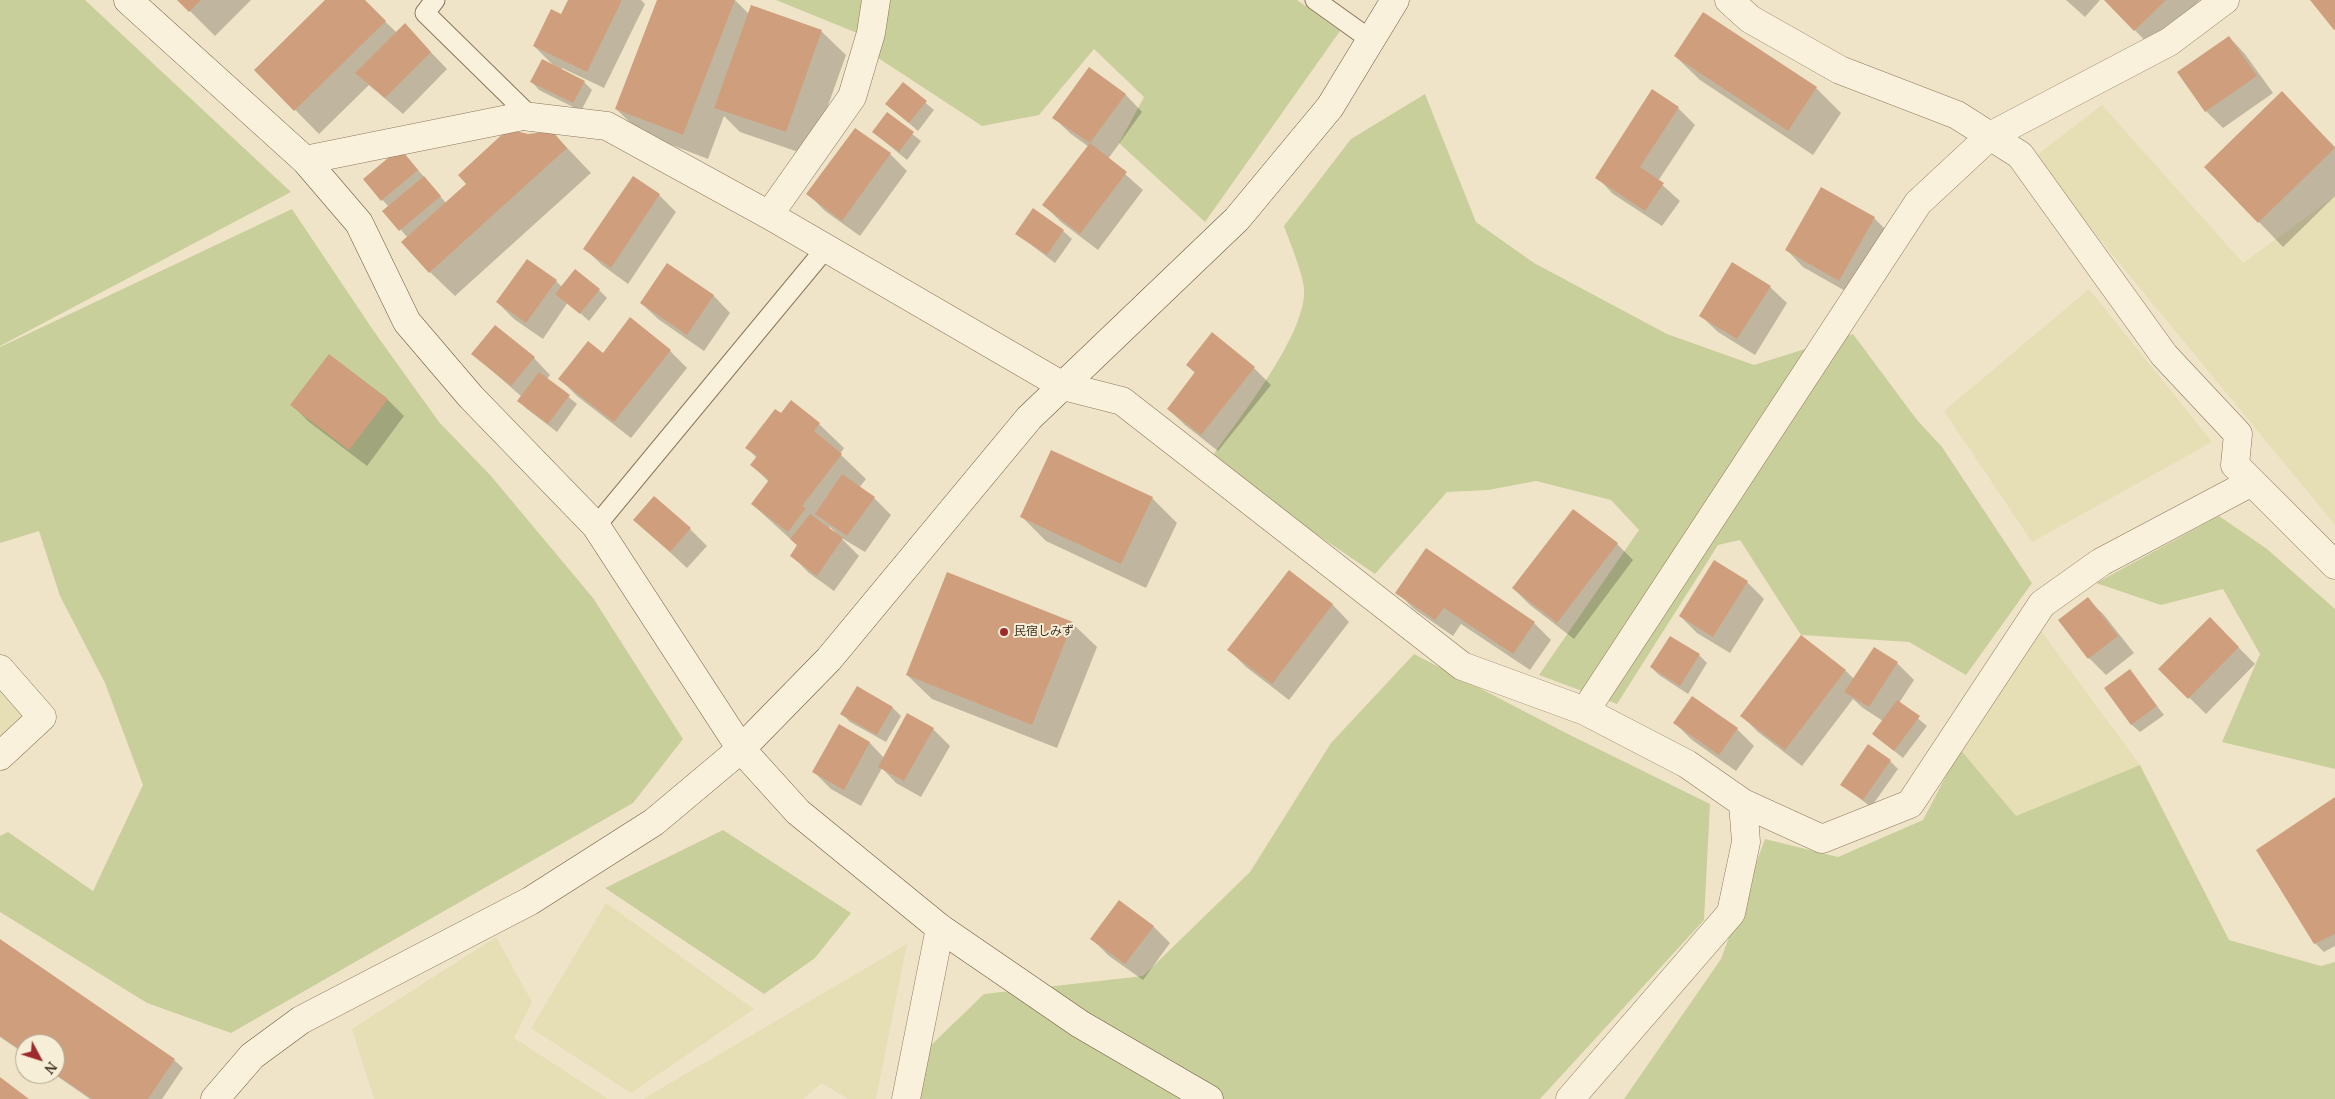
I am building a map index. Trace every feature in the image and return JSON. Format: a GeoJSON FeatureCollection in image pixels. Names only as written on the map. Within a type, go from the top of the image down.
{"type":"FeatureCollection","features":[{"type":"Feature","properties":{"kind":"street"},"geometry":{"type":"LineString","coordinates":[[128,0],[305,160],[359,223],[408,322],[471,397],[596,526],[741,749],[798,812],[940,928],[1080,1024],[1209,1099]]}},
{"type":"Feature","properties":{"kind":"street"},"geometry":{"type":"LineString","coordinates":[[769,215],[852,97],[871,33],[876,0]]}},
{"type":"Feature","properties":{"kind":"street"},"geometry":{"type":"LineString","coordinates":[[215,1099],[252,1056],[301,1020],[530,901],[654,822],[741,749],[830,659],[1029,418],[1237,219],[1330,107],[1395,0]]}},
{"type":"Feature","properties":{"kind":"street"},"geometry":{"type":"LineString","coordinates":[[1729,0],[1750,19],[1840,70],[1957,115],[2020,155],[2164,355],[2238,434],[2235,466],[2335,565]]}},
{"type":"Feature","properties":{"kind":"street"},"geometry":{"type":"LineString","coordinates":[[1585,711],[1918,203],[1990,136],[2169,42],[2225,0]]}},
{"type":"Feature","properties":{"kind":"street"},"geometry":{"type":"LineString","coordinates":[[305,160],[523,116],[607,126],[769,215],[1063,386],[1122,401],[1462,666],[1585,711],[1687,764],[1743,803],[1822,839],[1910,804],[2042,604],[2100,562],[2252,482]]}},
{"type":"Feature","properties":{"kind":"street"},"geometry":{"type":"LineString","coordinates":[[0,669],[42,717],[0,756]]}},
{"type":"Feature","properties":{"kind":"street"},"geometry":{"type":"LineString","coordinates":[[1570,1099],[1731,913],[1746,842],[1743,803]]}},
{"type":"Feature","properties":{"kind":"street"},"geometry":{"type":"LineString","coordinates":[[906,1099],[940,928]]}},
{"type":"Feature","properties":{"kind":"lane"},"geometry":{"type":"LineString","coordinates":[[435,0],[425,13],[531,117]]}},
{"type":"Feature","properties":{"kind":"lane"},"geometry":{"type":"LineString","coordinates":[[1315,0],[1371,40]]}},
{"type":"Feature","properties":{"kind":"lane"},"geometry":{"type":"LineString","coordinates":[[596,526],[826,248]]}},
{"type":"Feature","properties":{"kind":"shaded area"},"geometry":{"type":"Polygon","coordinates":[[[2102,105],[2243,263],[2335,196],[2335,525],[2033,158],[2102,105]]]}},
{"type":"Feature","properties":{"kind":"shaded area"},"geometry":{"type":"Polygon","coordinates":[[[2089,289],[2212,442],[2032,542],[1944,411],[2089,289]]]}},
{"type":"Feature","properties":{"kind":"shaded area"},"geometry":{"type":"Polygon","coordinates":[[[2039,628],[2140,765],[2016,816],[1960,749],[2039,628]]]}},
{"type":"Feature","properties":{"kind":"shaded area"},"geometry":{"type":"Polygon","coordinates":[[[0,681],[32,718],[0,748],[0,681]]]}},
{"type":"Feature","properties":{"kind":"shaded area"},"geometry":{"type":"Polygon","coordinates":[[[606,903],[754,1009],[631,1093],[531,1028],[606,903]]]}},
{"type":"Feature","properties":{"kind":"shaded area"},"geometry":{"type":"Polygon","coordinates":[[[496,937],[532,1002],[514,1038],[608,1099],[374,1099],[352,1029],[496,937]]]}},
{"type":"Feature","properties":{"kind":"shaded area"},"geometry":{"type":"Polygon","coordinates":[[[907,944],[876,1099],[848,1099],[822,1083],[803,1099],[643,1099],[907,944]]]}},
{"type":"Feature","properties":{"kind":"green space"},"geometry":{"type":"Polygon","coordinates":[[[0,0],[85,0],[291,192],[0,346],[0,0]]]}},
{"type":"Feature","properties":{"kind":"green space"},"geometry":{"type":"Polygon","coordinates":[[[776,0],[870,0],[857,33],[776,0]]]}},
{"type":"Feature","properties":{"kind":"green space"},"geometry":{"type":"Polygon","coordinates":[[[884,0],[1297,0],[1340,31],[1205,222],[1119,143],[1144,97],[1094,49],[1039,115],[982,126],[866,50],[884,0]]]}},
{"type":"Feature","properties":{"kind":"green space"},"geometry":{"type":"Polygon","coordinates":[[[1425,94],[1476,222],[1534,263],[1667,334],[1754,365],[1853,334],[1917,420],[1942,447],[2032,583],[1966,675],[1909,642],[1801,635],[1740,540],[1718,545],[1617,704],[1539,675],[1639,530],[1611,500],[1536,481],[1488,490],[1447,492],[1375,574],[1209,461],[1268,378],[1283,353],[1302,307],[1303,281],[1284,226],[1351,139],[1425,94]]]}},
{"type":"Feature","properties":{"kind":"green space"},"geometry":{"type":"Polygon","coordinates":[[[292,209],[373,330],[439,422],[491,476],[593,598],[683,739],[633,803],[231,1033],[147,1003],[0,912],[0,836],[8,832],[93,891],[143,785],[105,683],[60,596],[39,531],[0,543],[0,347],[292,209]]]}},
{"type":"Feature","properties":{"kind":"green space"},"geometry":{"type":"Polygon","coordinates":[[[2219,516],[2267,549],[2335,609],[2335,769],[2222,742],[2260,654],[2223,589],[2161,605],[2096,583],[2219,516]]]}},
{"type":"Feature","properties":{"kind":"green space"},"geometry":{"type":"Polygon","coordinates":[[[1414,654],[1564,732],[1710,804],[1704,920],[1540,1099],[920,1099],[925,1051],[984,994],[1143,976],[1250,872],[1331,743],[1414,654]]]}},
{"type":"Feature","properties":{"kind":"green space"},"geometry":{"type":"Polygon","coordinates":[[[1960,749],[2016,816],[2140,765],[2229,940],[2321,966],[2335,962],[2335,1099],[1624,1099],[1721,959],[1765,839],[1838,857],[1923,820],[1960,749]]]}},
{"type":"Feature","properties":{"kind":"green space"},"geometry":{"type":"Polygon","coordinates":[[[723,830],[851,913],[815,958],[764,994],[605,888],[723,830]]]}},
{"type":"Feature","properties":{"kind":"building"},"geometry":{"type":"Polygon","coordinates":[[[177,0],[201,0],[189,12],[177,0]]]}},
{"type":"Feature","properties":{"kind":"building"},"geometry":{"type":"Polygon","coordinates":[[[325,0],[365,0],[386,21],[294,111],[254,70],[325,0]]]}},
{"type":"Feature","properties":{"kind":"building"},"geometry":{"type":"Polygon","coordinates":[[[568,0],[622,0],[587,72],[533,46],[551,9],[561,14],[568,0]]]}},
{"type":"Feature","properties":{"kind":"building"},"geometry":{"type":"Polygon","coordinates":[[[657,0],[735,0],[683,135],[615,109],[657,0]]]}},
{"type":"Feature","properties":{"kind":"building"},"geometry":{"type":"Polygon","coordinates":[[[2104,0],[2166,0],[2134,31],[2104,0]]]}},
{"type":"Feature","properties":{"kind":"building"},"geometry":{"type":"Polygon","coordinates":[[[2310,0],[2335,0],[2334,30],[2310,0]]]}},
{"type":"Feature","properties":{"kind":"building"},"geometry":{"type":"Polygon","coordinates":[[[751,5],[822,30],[786,132],[714,108],[751,5]]]}},
{"type":"Feature","properties":{"kind":"building"},"geometry":{"type":"Polygon","coordinates":[[[1703,12],[1817,87],[1788,131],[1674,56],[1703,12]]]}},
{"type":"Feature","properties":{"kind":"building"},"geometry":{"type":"Polygon","coordinates":[[[405,23],[431,52],[385,98],[355,73],[405,23]]]}},
{"type":"Feature","properties":{"kind":"building"},"geometry":{"type":"Polygon","coordinates":[[[2229,36],[2257,76],[2205,112],[2177,72],[2229,36]]]}},
{"type":"Feature","properties":{"kind":"building"},"geometry":{"type":"Polygon","coordinates":[[[542,59],[585,81],[573,103],[530,82],[542,59]]]}},
{"type":"Feature","properties":{"kind":"building"},"geometry":{"type":"Polygon","coordinates":[[[1089,67],[1126,94],[1090,143],[1052,118],[1089,67]]]}},
{"type":"Feature","properties":{"kind":"building"},"geometry":{"type":"Polygon","coordinates":[[[903,82],[927,101],[909,123],[885,104],[903,82]]]}},
{"type":"Feature","properties":{"kind":"building"},"geometry":{"type":"Polygon","coordinates":[[[1652,89],[1679,107],[1640,167],[1664,183],[1645,211],[1595,178],[1652,89]]]}},
{"type":"Feature","properties":{"kind":"building"},"geometry":{"type":"Polygon","coordinates":[[[2282,91],[2335,148],[2258,223],[2204,167],[2282,91]]]}},
{"type":"Feature","properties":{"kind":"building"},"geometry":{"type":"Polygon","coordinates":[[[887,112],[914,132],[899,152],[872,132],[887,112]]]}},
{"type":"Feature","properties":{"kind":"building"},"geometry":{"type":"Polygon","coordinates":[[[855,128],[891,153],[842,221],[806,194],[855,128]]]}},
{"type":"Feature","properties":{"kind":"building"},"geometry":{"type":"Polygon","coordinates":[[[508,129],[528,134],[552,131],[567,148],[429,273],[401,242],[466,184],[458,175],[508,129]]]}},
{"type":"Feature","properties":{"kind":"building"},"geometry":{"type":"Polygon","coordinates":[[[1090,143],[1127,172],[1080,234],[1042,205],[1090,143]]]}},
{"type":"Feature","properties":{"kind":"building"},"geometry":{"type":"Polygon","coordinates":[[[400,148],[418,170],[381,201],[363,179],[400,148]]]}},
{"type":"Feature","properties":{"kind":"building"},"geometry":{"type":"Polygon","coordinates":[[[424,176],[441,196],[399,231],[382,211],[424,176]]]}},
{"type":"Feature","properties":{"kind":"building"},"geometry":{"type":"Polygon","coordinates":[[[633,176],[660,194],[611,268],[583,249],[633,176]]]}},
{"type":"Feature","properties":{"kind":"building"},"geometry":{"type":"Polygon","coordinates":[[[1821,187],[1875,217],[1839,281],[1785,250],[1821,187]]]}},
{"type":"Feature","properties":{"kind":"building"},"geometry":{"type":"Polygon","coordinates":[[[1033,208],[1064,230],[1047,255],[1015,234],[1033,208]]]}},
{"type":"Feature","properties":{"kind":"building"},"geometry":{"type":"Polygon","coordinates":[[[527,259],[557,280],[526,323],[496,302],[527,259]]]}},
{"type":"Feature","properties":{"kind":"building"},"geometry":{"type":"Polygon","coordinates":[[[1732,262],[1771,286],[1737,339],[1699,316],[1732,262]]]}},
{"type":"Feature","properties":{"kind":"building"},"geometry":{"type":"Polygon","coordinates":[[[667,263],[714,295],[687,335],[640,303],[667,263]]]}},
{"type":"Feature","properties":{"kind":"building"},"geometry":{"type":"Polygon","coordinates":[[[575,269],[600,289],[580,314],[555,294],[575,269]]]}},
{"type":"Feature","properties":{"kind":"building"},"geometry":{"type":"Polygon","coordinates":[[[630,317],[671,350],[614,422],[558,379],[588,341],[603,353],[630,317]]]}},
{"type":"Feature","properties":{"kind":"building"},"geometry":{"type":"Polygon","coordinates":[[[495,325],[535,357],[511,386],[471,354],[495,325]]]}},
{"type":"Feature","properties":{"kind":"building"},"geometry":{"type":"Polygon","coordinates":[[[1212,332],[1255,367],[1201,435],[1167,409],[1195,372],[1186,365],[1212,332]]]}},
{"type":"Feature","properties":{"kind":"building"},"geometry":{"type":"Polygon","coordinates":[[[329,354],[388,399],[349,450],[290,405],[329,354]]]}},
{"type":"Feature","properties":{"kind":"building"},"geometry":{"type":"Polygon","coordinates":[[[539,372],[570,395],[548,424],[517,401],[539,372]]]}},
{"type":"Feature","properties":{"kind":"building"},"geometry":{"type":"Polygon","coordinates":[[[791,400],[820,423],[814,431],[842,454],[802,506],[806,508],[788,532],[751,504],[769,480],[750,465],[757,456],[745,448],[775,409],[781,413],[791,400]]]}},
{"type":"Feature","properties":{"kind":"building"},"geometry":{"type":"Polygon","coordinates":[[[1051,450],[1153,497],[1121,564],[1020,517],[1051,450]]]}},
{"type":"Feature","properties":{"kind":"building"},"geometry":{"type":"Polygon","coordinates":[[[842,474],[875,497],[847,536],[815,514],[842,474]]]}},
{"type":"Feature","properties":{"kind":"building"},"geometry":{"type":"Polygon","coordinates":[[[654,496],[691,528],[670,552],[633,520],[654,496]]]}},
{"type":"Feature","properties":{"kind":"building"},"geometry":{"type":"Polygon","coordinates":[[[1573,509],[1618,543],[1557,623],[1512,588],[1573,509]]]}},
{"type":"Feature","properties":{"kind":"building"},"geometry":{"type":"Polygon","coordinates":[[[810,514],[843,538],[817,576],[790,556],[797,545],[790,539],[810,514]]]}},
{"type":"Feature","properties":{"kind":"building"},"geometry":{"type":"Polygon","coordinates":[[[1426,548],[1535,622],[1513,654],[1444,608],[1435,620],[1395,593],[1426,548]]]}},
{"type":"Feature","properties":{"kind":"building"},"geometry":{"type":"Polygon","coordinates":[[[1714,560],[1748,581],[1713,637],[1679,616],[1714,560]]]}},
{"type":"Feature","properties":{"kind":"building"},"geometry":{"type":"Polygon","coordinates":[[[1289,570],[1333,604],[1272,684],[1227,650],[1289,570]]]}},
{"type":"Feature","properties":{"kind":"building"},"geometry":{"type":"Polygon","coordinates":[[[947,572],[1073,622],[1032,725],[906,675],[947,572]]]}},
{"type":"Feature","properties":{"kind":"building"},"geometry":{"type":"Polygon","coordinates":[[[2088,597],[2118,636],[2088,659],[2058,620],[2088,597]]]}},
{"type":"Feature","properties":{"kind":"building"},"geometry":{"type":"Polygon","coordinates":[[[2210,617],[2239,647],[2188,699],[2158,669],[2210,617]]]}},
{"type":"Feature","properties":{"kind":"building"},"geometry":{"type":"Polygon","coordinates":[[[1801,635],[1846,670],[1785,750],[1740,716],[1801,635]]]}},
{"type":"Feature","properties":{"kind":"building"},"geometry":{"type":"Polygon","coordinates":[[[1670,636],[1700,654],[1680,686],[1650,667],[1670,636]]]}},
{"type":"Feature","properties":{"kind":"building"},"geometry":{"type":"Polygon","coordinates":[[[1874,647],[1898,662],[1869,707],[1844,692],[1874,647]]]}},
{"type":"Feature","properties":{"kind":"building"},"geometry":{"type":"Polygon","coordinates":[[[2130,669],[2157,706],[2131,725],[2104,688],[2130,669]]]}},
{"type":"Feature","properties":{"kind":"building"},"geometry":{"type":"Polygon","coordinates":[[[857,686],[893,707],[877,735],[840,714],[857,686]]]}},
{"type":"Feature","properties":{"kind":"building"},"geometry":{"type":"Polygon","coordinates":[[[1692,696],[1738,728],[1719,755],[1673,723],[1692,696]]]}},
{"type":"Feature","properties":{"kind":"building"},"geometry":{"type":"Polygon","coordinates":[[[1897,700],[1920,716],[1894,751],[1872,734],[1897,700]]]}},
{"type":"Feature","properties":{"kind":"building"},"geometry":{"type":"Polygon","coordinates":[[[907,713],[934,728],[904,781],[878,767],[907,713]]]}},
{"type":"Feature","properties":{"kind":"building"},"geometry":{"type":"Polygon","coordinates":[[[839,724],[870,742],[844,790],[812,772],[839,724]]]}},
{"type":"Feature","properties":{"kind":"building"},"geometry":{"type":"Polygon","coordinates":[[[1868,744],[1891,760],[1863,800],[1840,785],[1868,744]]]}},
{"type":"Feature","properties":{"kind":"building"},"geometry":{"type":"Polygon","coordinates":[[[2335,797],[2335,934],[2314,944],[2256,850],[2335,797]]]}},
{"type":"Feature","properties":{"kind":"building"},"geometry":{"type":"Polygon","coordinates":[[[1119,900],[1154,926],[1125,964],[1090,939],[1119,900]]]}},
{"type":"Feature","properties":{"kind":"building"},"geometry":{"type":"Polygon","coordinates":[[[0,939],[175,1059],[148,1099],[92,1099],[65,1081],[65,1034],[15,1034],[15,1046],[0,1036],[0,939]]]}},
{"type":"Feature","properties":{"kind":"building"},"geometry":{"type":"Polygon","coordinates":[[[0,1077],[29,1099],[0,1099],[0,1077]]]}},
{"type":"Feature","properties":{"kind":"place","name":"民宿しみず"},"geometry":{"type":"Point","coordinates":[1004,632]}}]}
